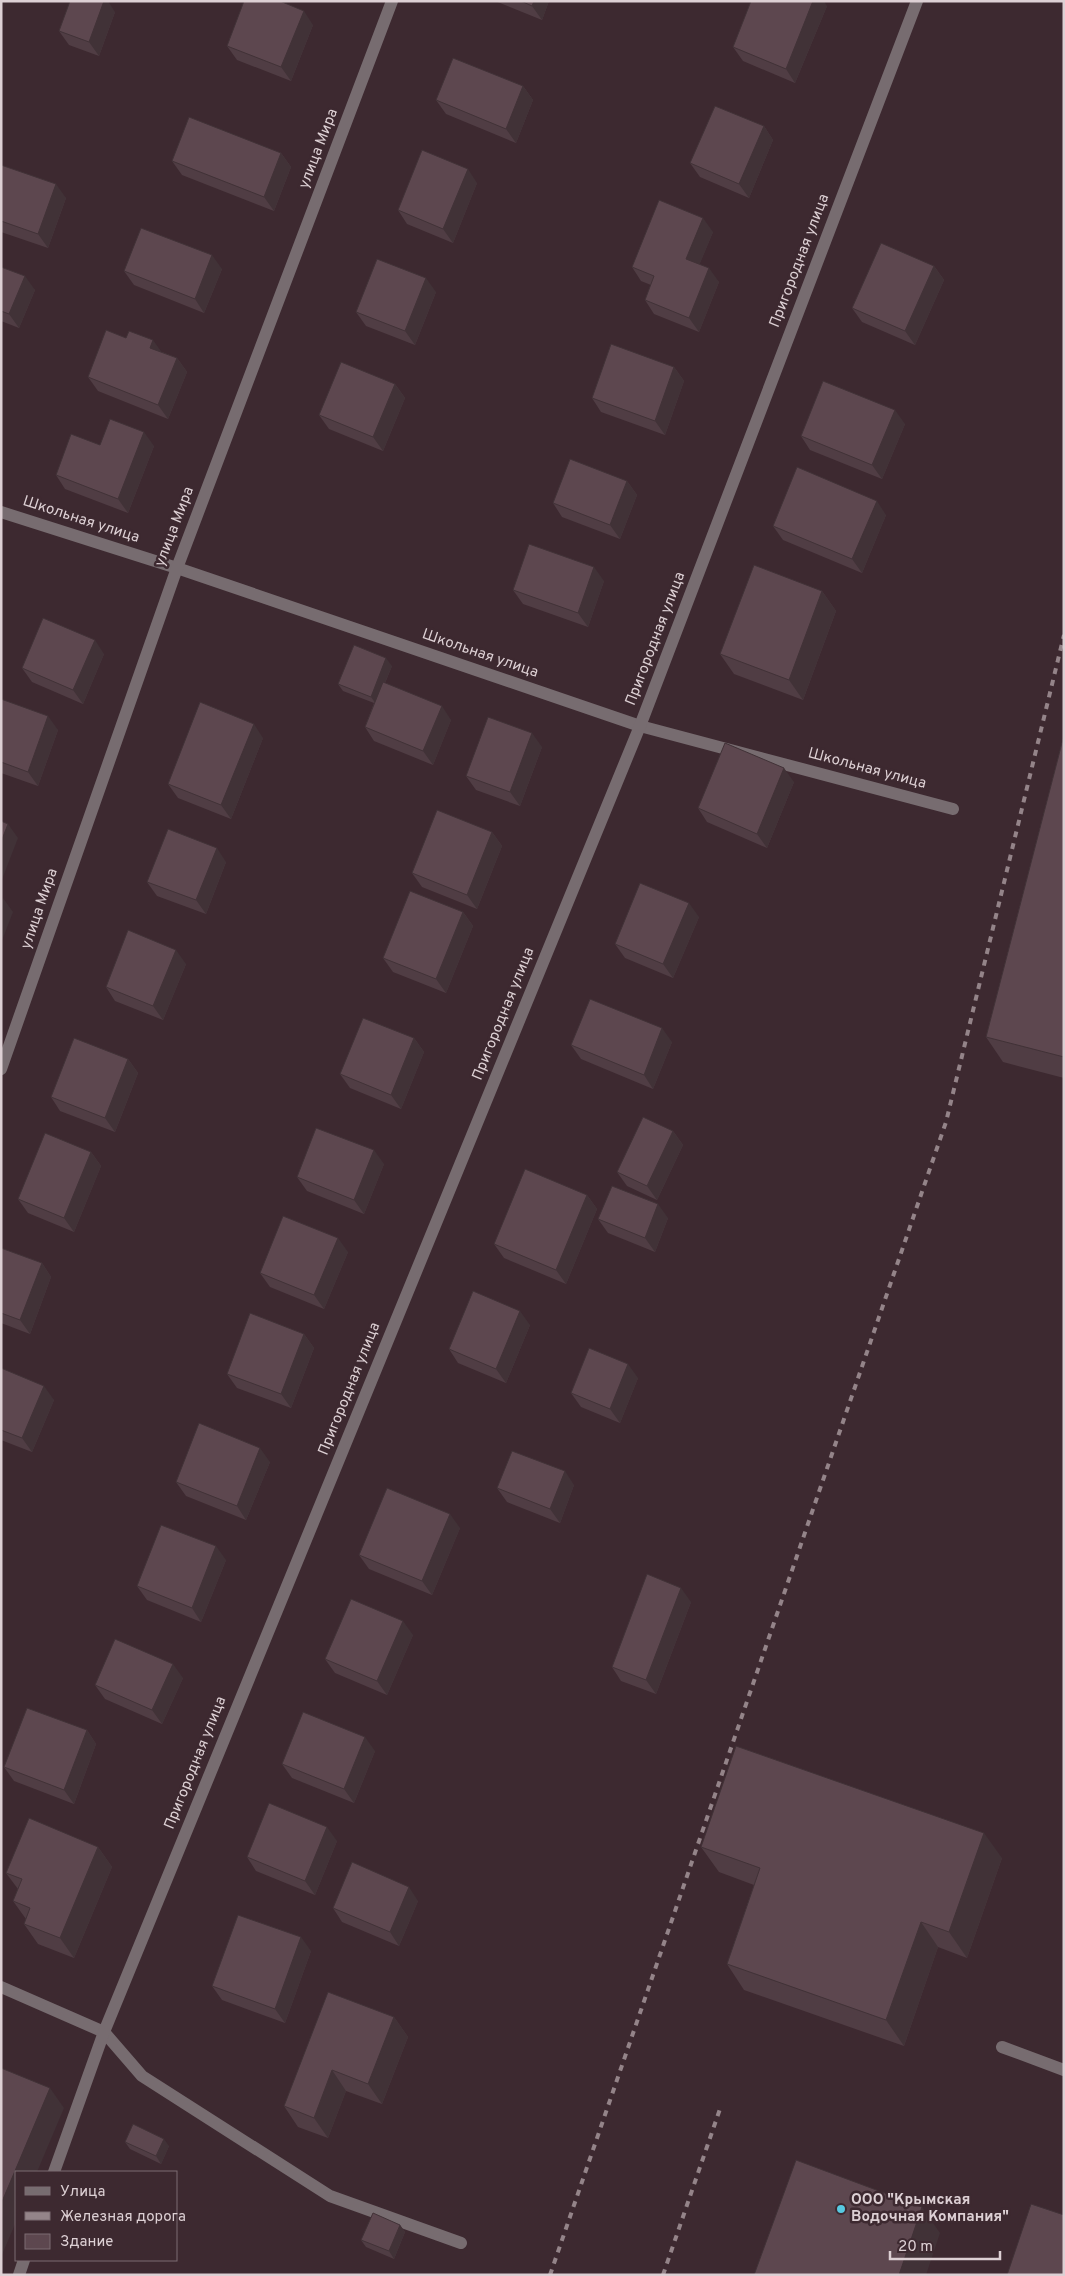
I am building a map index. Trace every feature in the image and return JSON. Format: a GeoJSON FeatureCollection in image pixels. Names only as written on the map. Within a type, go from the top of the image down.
{"type":"FeatureCollection","features":[{"type":"Feature","properties":{"kind":"street","name":"улица Мира"},"geometry":{"type":"LineString","coordinates":[[1,1069],[177,568],[392,1]]}},
{"type":"Feature","properties":{"kind":"street","name":"Пригородная улица"},"geometry":{"type":"LineString","coordinates":[[54,2171],[104,2032],[640,726],[917,1]]}},
{"type":"Feature","properties":{"kind":"street","name":"Школьная улица"},"geometry":{"type":"LineString","coordinates":[[1,512],[177,568],[640,726],[953,808]]}},
{"type":"Feature","properties":{"kind":"street"},"geometry":{"type":"LineString","coordinates":[[1,1987],[104,2032],[142,2076],[330,2196],[461,2244]]}},
{"type":"Feature","properties":{"kind":"street"},"geometry":{"type":"LineString","coordinates":[[1002,2047],[1064,2070]]}},
{"type":"Feature","properties":{"kind":"street"},"geometry":{"type":"LineString","coordinates":[[18,2275],[24,2261]]}},
{"type":"Feature","properties":{"kind":"building"},"geometry":{"type":"Polygon","coordinates":[[[70,1],[104,1],[89,42],[59,31],[70,1]]]}},
{"type":"Feature","properties":{"kind":"building"},"geometry":{"type":"Polygon","coordinates":[[[244,1],[280,1],[304,11],[281,67],[227,46],[244,1]]]}},
{"type":"Feature","properties":{"kind":"building"},"geometry":{"type":"Polygon","coordinates":[[[521,1],[534,1],[532,6],[521,1]]]}},
{"type":"Feature","properties":{"kind":"building"},"geometry":{"type":"Polygon","coordinates":[[[751,1],[813,1],[786,69],[733,47],[751,1]]]}},
{"type":"Feature","properties":{"kind":"building"},"geometry":{"type":"Polygon","coordinates":[[[453,58],[523,86],[506,129],[436,100],[453,58]]]}},
{"type":"Feature","properties":{"kind":"building"},"geometry":{"type":"Polygon","coordinates":[[[715,106],[764,126],[739,184],[690,163],[715,106]]]}},
{"type":"Feature","properties":{"kind":"building"},"geometry":{"type":"Polygon","coordinates":[[[189,117],[281,153],[264,197],[172,161],[189,117]]]}},
{"type":"Feature","properties":{"kind":"building"},"geometry":{"type":"Polygon","coordinates":[[[422,150],[468,169],[443,229],[398,210],[422,150]]]}},
{"type":"Feature","properties":{"kind":"building"},"geometry":{"type":"Polygon","coordinates":[[[1,165],[56,184],[38,234],[1,221],[1,165]]]}},
{"type":"Feature","properties":{"kind":"building"},"geometry":{"type":"Polygon","coordinates":[[[659,200],[703,218],[686,259],[709,268],[689,318],[645,300],[654,276],[632,267],[659,200]]]}},
{"type":"Feature","properties":{"kind":"building"},"geometry":{"type":"Polygon","coordinates":[[[141,228],[212,255],[195,299],[124,271],[141,228]]]}},
{"type":"Feature","properties":{"kind":"building"},"geometry":{"type":"Polygon","coordinates":[[[881,243],[934,266],[905,331],[852,308],[881,243]]]}},
{"type":"Feature","properties":{"kind":"building"},"geometry":{"type":"Polygon","coordinates":[[[377,259],[426,278],[405,331],[356,312],[377,259]]]}},
{"type":"Feature","properties":{"kind":"building"},"geometry":{"type":"Polygon","coordinates":[[[1,267],[25,276],[9,314],[1,311],[1,267]]]}},
{"type":"Feature","properties":{"kind":"building"},"geometry":{"type":"Polygon","coordinates":[[[106,330],[126,338],[129,331],[153,340],[150,348],[177,358],[158,405],[88,377],[106,330]]]}},
{"type":"Feature","properties":{"kind":"building"},"geometry":{"type":"Polygon","coordinates":[[[611,344],[674,367],[655,421],[592,398],[611,344]]]}},
{"type":"Feature","properties":{"kind":"building"},"geometry":{"type":"Polygon","coordinates":[[[341,362],[395,384],[373,437],[319,415],[341,362]]]}},
{"type":"Feature","properties":{"kind":"building"},"geometry":{"type":"Polygon","coordinates":[[[823,381],[895,410],[872,465],[801,436],[823,381]]]}},
{"type":"Feature","properties":{"kind":"building"},"geometry":{"type":"Polygon","coordinates":[[[110,419],[144,432],[118,499],[56,475],[71,434],[100,445],[110,419]]]}},
{"type":"Feature","properties":{"kind":"building"},"geometry":{"type":"Polygon","coordinates":[[[570,459],[627,481],[610,525],[553,503],[570,459]]]}},
{"type":"Feature","properties":{"kind":"building"},"geometry":{"type":"Polygon","coordinates":[[[797,467],[877,501],[852,559],[773,526],[797,467]]]}},
{"type":"Feature","properties":{"kind":"building"},"geometry":{"type":"Polygon","coordinates":[[[529,544],[594,567],[578,613],[513,590],[529,544]]]}},
{"type":"Feature","properties":{"kind":"building"},"geometry":{"type":"Polygon","coordinates":[[[754,565],[822,591],[789,680],[720,654],[754,565]]]}},
{"type":"Feature","properties":{"kind":"building"},"geometry":{"type":"Polygon","coordinates":[[[43,618],[95,640],[73,690],[22,668],[43,618]]]}},
{"type":"Feature","properties":{"kind":"building"},"geometry":{"type":"Polygon","coordinates":[[[354,645],[386,658],[371,697],[338,684],[354,645]]]}},
{"type":"Feature","properties":{"kind":"building"},"geometry":{"type":"Polygon","coordinates":[[[383,682],[442,706],[423,751],[365,727],[383,682]]]}},
{"type":"Feature","properties":{"kind":"building"},"geometry":{"type":"Polygon","coordinates":[[[1,699],[48,716],[28,772],[1,762],[1,699]]]}},
{"type":"Feature","properties":{"kind":"building"},"geometry":{"type":"Polygon","coordinates":[[[200,702],[254,724],[221,805],[168,784],[200,702]]]}},
{"type":"Feature","properties":{"kind":"building"},"geometry":{"type":"Polygon","coordinates":[[[488,717],[532,733],[510,792],[466,776],[488,717]]]}},
{"type":"Feature","properties":{"kind":"building"},"geometry":{"type":"Polygon","coordinates":[[[1064,735],[1064,1057],[986,1037],[1064,735]]]}},
{"type":"Feature","properties":{"kind":"building"},"geometry":{"type":"Polygon","coordinates":[[[725,743],[784,768],[757,834],[698,808],[725,743]]]}},
{"type":"Feature","properties":{"kind":"building"},"geometry":{"type":"Polygon","coordinates":[[[437,810],[492,832],[467,895],[412,873],[437,810]]]}},
{"type":"Feature","properties":{"kind":"building"},"geometry":{"type":"Polygon","coordinates":[[[1,821],[8,824],[1,842],[1,821]]]}},
{"type":"Feature","properties":{"kind":"building"},"geometry":{"type":"Polygon","coordinates":[[[168,829],[217,848],[196,900],[147,882],[168,829]]]}},
{"type":"Feature","properties":{"kind":"building"},"geometry":{"type":"Polygon","coordinates":[[[640,883],[689,903],[663,964],[615,944],[640,883]]]}},
{"type":"Feature","properties":{"kind":"building"},"geometry":{"type":"Polygon","coordinates":[[[410,891],[463,912],[436,979],[383,958],[410,891]]]}},
{"type":"Feature","properties":{"kind":"building"},"geometry":{"type":"Polygon","coordinates":[[[128,930],[176,950],[153,1006],[106,987],[128,930]]]}},
{"type":"Feature","properties":{"kind":"building"},"geometry":{"type":"Polygon","coordinates":[[[590,999],[662,1028],[644,1075],[571,1045],[590,999]]]}},
{"type":"Feature","properties":{"kind":"building"},"geometry":{"type":"Polygon","coordinates":[[[363,1018],[414,1038],[391,1095],[340,1074],[363,1018]]]}},
{"type":"Feature","properties":{"kind":"building"},"geometry":{"type":"Polygon","coordinates":[[[74,1038],[128,1059],[105,1118],[51,1097],[74,1038]]]}},
{"type":"Feature","properties":{"kind":"building"},"geometry":{"type":"Polygon","coordinates":[[[643,1117],[673,1131],[647,1186],[617,1172],[643,1117]]]}},
{"type":"Feature","properties":{"kind":"building"},"geometry":{"type":"Polygon","coordinates":[[[316,1128],[374,1150],[354,1200],[297,1177],[316,1128]]]}},
{"type":"Feature","properties":{"kind":"building"},"geometry":{"type":"Polygon","coordinates":[[[45,1133],[91,1152],[64,1218],[18,1199],[45,1133]]]}},
{"type":"Feature","properties":{"kind":"building"},"geometry":{"type":"Polygon","coordinates":[[[525,1169],[587,1195],[556,1270],[494,1244],[525,1169]]]}},
{"type":"Feature","properties":{"kind":"building"},"geometry":{"type":"Polygon","coordinates":[[[612,1186],[658,1204],[645,1238],[598,1219],[612,1186]]]}},
{"type":"Feature","properties":{"kind":"building"},"geometry":{"type":"Polygon","coordinates":[[[283,1216],[338,1238],[314,1295],[260,1273],[283,1216]]]}},
{"type":"Feature","properties":{"kind":"building"},"geometry":{"type":"Polygon","coordinates":[[[1,1248],[42,1263],[20,1320],[1,1313],[1,1248]]]}},
{"type":"Feature","properties":{"kind":"building"},"geometry":{"type":"Polygon","coordinates":[[[473,1291],[520,1311],[496,1369],[449,1349],[473,1291]]]}},
{"type":"Feature","properties":{"kind":"building"},"geometry":{"type":"Polygon","coordinates":[[[250,1313],[304,1334],[281,1394],[227,1374],[250,1313]]]}},
{"type":"Feature","properties":{"kind":"building"},"geometry":{"type":"Polygon","coordinates":[[[589,1348],[628,1364],[610,1409],[571,1393],[589,1348]]]}},
{"type":"Feature","properties":{"kind":"building"},"geometry":{"type":"Polygon","coordinates":[[[1,1368],[44,1386],[22,1438],[1,1430],[1,1368]]]}},
{"type":"Feature","properties":{"kind":"building"},"geometry":{"type":"Polygon","coordinates":[[[199,1423],[260,1448],[237,1506],[176,1482],[199,1423]]]}},
{"type":"Feature","properties":{"kind":"building"},"geometry":{"type":"Polygon","coordinates":[[[512,1451],[565,1471],[550,1509],[497,1488],[512,1451]]]}},
{"type":"Feature","properties":{"kind":"building"},"geometry":{"type":"Polygon","coordinates":[[[387,1488],[450,1514],[422,1581],[359,1555],[387,1488]]]}},
{"type":"Feature","properties":{"kind":"building"},"geometry":{"type":"Polygon","coordinates":[[[161,1525],[216,1546],[192,1608],[137,1586],[161,1525]]]}},
{"type":"Feature","properties":{"kind":"building"},"geometry":{"type":"Polygon","coordinates":[[[647,1574],[681,1588],[646,1680],[612,1667],[647,1574]]]}},
{"type":"Feature","properties":{"kind":"building"},"geometry":{"type":"Polygon","coordinates":[[[351,1599],[403,1621],[377,1681],[325,1659],[351,1599]]]}},
{"type":"Feature","properties":{"kind":"building"},"geometry":{"type":"Polygon","coordinates":[[[115,1639],[173,1664],[152,1710],[95,1685],[115,1639]]]}},
{"type":"Feature","properties":{"kind":"building"},"geometry":{"type":"Polygon","coordinates":[[[27,1708],[87,1730],[64,1790],[4,1767],[27,1708]]]}},
{"type":"Feature","properties":{"kind":"building"},"geometry":{"type":"Polygon","coordinates":[[[303,1712],[365,1737],[344,1789],[282,1764],[303,1712]]]}},
{"type":"Feature","properties":{"kind":"building"},"geometry":{"type":"Polygon","coordinates":[[[736,1746],[984,1833],[949,1932],[921,1922],[886,2020],[727,1964],[760,1868],[701,1847],[736,1746]]]}},
{"type":"Feature","properties":{"kind":"building"},"geometry":{"type":"Polygon","coordinates":[[[269,1803],[327,1827],[305,1881],[247,1857],[269,1803]]]}},
{"type":"Feature","properties":{"kind":"building"},"geometry":{"type":"Polygon","coordinates":[[[29,1818],[98,1847],[60,1938],[24,1924],[30,1908],[13,1901],[22,1879],[6,1873],[29,1818]]]}},
{"type":"Feature","properties":{"kind":"building"},"geometry":{"type":"Polygon","coordinates":[[[352,1862],[409,1887],[390,1932],[333,1908],[352,1862]]]}},
{"type":"Feature","properties":{"kind":"building"},"geometry":{"type":"Polygon","coordinates":[[[238,1915],[301,1937],[275,2009],[212,1986],[238,1915]]]}},
{"type":"Feature","properties":{"kind":"building"},"geometry":{"type":"Polygon","coordinates":[[[328,1992],[394,2017],[368,2084],[332,2070],[314,2118],[284,2106],[328,1992]]]}},
{"type":"Feature","properties":{"kind":"building"},"geometry":{"type":"Polygon","coordinates":[[[1,2068],[50,2088],[1,2204],[1,2068]]]}},
{"type":"Feature","properties":{"kind":"building"},"geometry":{"type":"Polygon","coordinates":[[[133,2124],[164,2139],[156,2156],[125,2142],[133,2124]]]}},
{"type":"Feature","properties":{"kind":"building","name":"ООО \"Крымская Водочная Компания\""},"geometry":{"type":"Polygon","coordinates":[[[796,2160],[922,2207],[899,2275],[754,2275],[796,2160]]]}},
{"type":"Feature","properties":{"kind":"building"},"geometry":{"type":"Polygon","coordinates":[[[1031,2204],[1064,2215],[1064,2275],[1007,2275],[1031,2204]]]}},
{"type":"Feature","properties":{"kind":"building"},"geometry":{"type":"Polygon","coordinates":[[[373,2213],[400,2225],[389,2251],[361,2240],[373,2213]]]}},
{"type":"Feature","properties":{"kind":"railway"},"geometry":{"type":"LineString","coordinates":[[550,2275],[946,1122],[1064,635]]}},
{"type":"Feature","properties":{"kind":"railway"},"geometry":{"type":"LineString","coordinates":[[663,2275],[721,2106]]}},
{"type":"Feature","properties":{"kind":"place","name":"ООО \"Крымская Водочная Компания\""},"geometry":{"type":"Point","coordinates":[841,2209]}}]}
